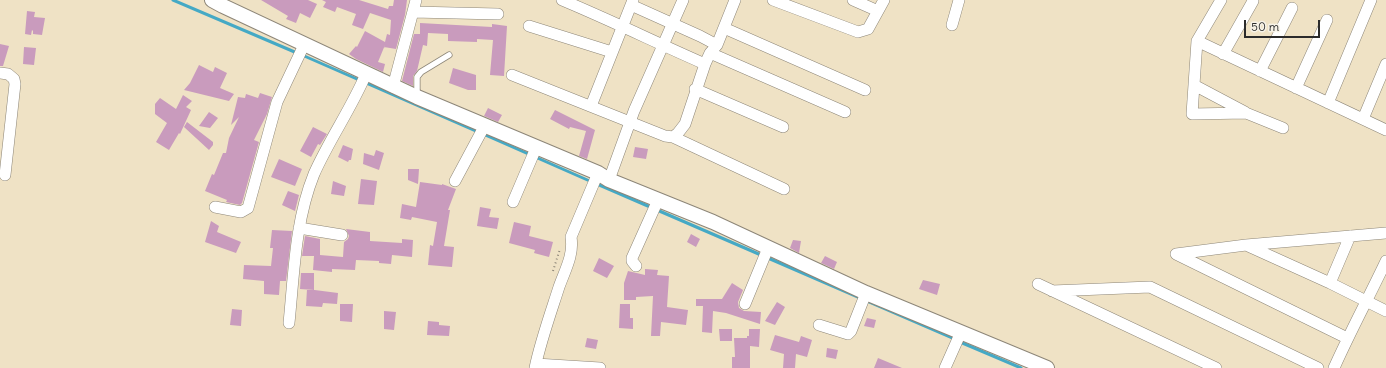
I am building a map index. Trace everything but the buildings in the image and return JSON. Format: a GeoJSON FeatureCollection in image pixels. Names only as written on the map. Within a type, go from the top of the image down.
{"type":"FeatureCollection","features":[{"type":"Feature","properties":{"kind":"street"},"geometry":{"type":"LineString","coordinates":[[212,0],[363,81],[393,86],[417,97],[482,132],[533,155],[601,177],[655,207],[713,222],[765,254],[960,335],[1047,368]]}},
{"type":"Feature","properties":{"kind":"street"},"geometry":{"type":"LineString","coordinates":[[393,86],[416,0]]}},
{"type":"Feature","properties":{"kind":"street"},"geometry":{"type":"LineString","coordinates":[[562,0],[663,45],[711,54],[845,112]]}},
{"type":"Feature","properties":{"kind":"street"},"geometry":{"type":"LineString","coordinates":[[600,368],[536,366],[559,286],[571,255],[571,237],[588,195],[601,177],[630,122],[683,0]]}},
{"type":"Feature","properties":{"kind":"street"},"geometry":{"type":"LineString","coordinates":[[672,137],[678,133],[685,124],[695,89],[736,0]]}},
{"type":"Feature","properties":{"kind":"street"},"geometry":{"type":"LineString","coordinates":[[773,0],[858,32],[863,32],[868,29],[884,0]]}},
{"type":"Feature","properties":{"kind":"street"},"geometry":{"type":"LineString","coordinates":[[853,0],[878,11]]}},
{"type":"Feature","properties":{"kind":"street"},"geometry":{"type":"LineString","coordinates":[[952,25],[959,0]]}},
{"type":"Feature","properties":{"kind":"street"},"geometry":{"type":"LineString","coordinates":[[1221,0],[1197,41],[1192,114],[1246,112]]}},
{"type":"Feature","properties":{"kind":"street"},"geometry":{"type":"LineString","coordinates":[[1328,103],[1371,0]]}},
{"type":"Feature","properties":{"kind":"street"},"geometry":{"type":"LineString","coordinates":[[1222,54],[1253,1]]}},
{"type":"Feature","properties":{"kind":"street"},"geometry":{"type":"LineString","coordinates":[[590,106],[632,3],[672,24],[700,36],[711,54]]}},
{"type":"Feature","properties":{"kind":"street"},"geometry":{"type":"LineString","coordinates":[[1260,71],[1292,8]]}},
{"type":"Feature","properties":{"kind":"street"},"geometry":{"type":"LineString","coordinates":[[412,12],[498,14]]}},
{"type":"Feature","properties":{"kind":"street"},"geometry":{"type":"LineString","coordinates":[[1296,88],[1327,20]]}},
{"type":"Feature","properties":{"kind":"street"},"geometry":{"type":"LineString","coordinates":[[530,26],[612,52]]}},
{"type":"Feature","properties":{"kind":"street"},"geometry":{"type":"LineString","coordinates":[[724,28],[865,90]]}},
{"type":"Feature","properties":{"kind":"street"},"geometry":{"type":"LineString","coordinates":[[1197,41],[1386,130]]}},
{"type":"Feature","properties":{"kind":"street"},"geometry":{"type":"LineString","coordinates":[[215,207],[241,212],[248,208],[277,102],[303,48]]}},
{"type":"Feature","properties":{"kind":"street"},"geometry":{"type":"LineString","coordinates":[[1362,119],[1386,64]]}},
{"type":"Feature","properties":{"kind":"street"},"geometry":{"type":"LineString","coordinates":[[0,73],[8,74],[14,79],[15,84],[5,175]]}},
{"type":"Feature","properties":{"kind":"street"},"geometry":{"type":"LineString","coordinates":[[512,75],[665,136],[672,137],[784,189]]}},
{"type":"Feature","properties":{"kind":"street"},"geometry":{"type":"LineString","coordinates":[[289,323],[299,228],[305,201],[314,174],[363,81]]}},
{"type":"Feature","properties":{"kind":"street"},"geometry":{"type":"LineString","coordinates":[[1194,85],[1246,112],[1283,128]]}},
{"type":"Feature","properties":{"kind":"street"},"geometry":{"type":"LineString","coordinates":[[695,89],[783,127]]}},
{"type":"Feature","properties":{"kind":"street"},"geometry":{"type":"LineString","coordinates":[[455,181],[482,132]]}},
{"type":"Feature","properties":{"kind":"street"},"geometry":{"type":"LineString","coordinates":[[513,202],[533,155]]}},
{"type":"Feature","properties":{"kind":"street"},"geometry":{"type":"LineString","coordinates":[[636,266],[632,262],[632,258],[655,207]]}},
{"type":"Feature","properties":{"kind":"street"},"geometry":{"type":"LineString","coordinates":[[299,228],[342,235]]}},
{"type":"Feature","properties":{"kind":"street"},"geometry":{"type":"LineString","coordinates":[[1347,338],[1176,254],[1246,245],[1386,233]]}},
{"type":"Feature","properties":{"kind":"street"},"geometry":{"type":"LineString","coordinates":[[1330,284],[1350,236]]}},
{"type":"Feature","properties":{"kind":"street"},"geometry":{"type":"LineString","coordinates":[[1246,245],[1386,311]]}},
{"type":"Feature","properties":{"kind":"street"},"geometry":{"type":"LineString","coordinates":[[745,304],[765,254]]}},
{"type":"Feature","properties":{"kind":"street"},"geometry":{"type":"LineString","coordinates":[[1334,368],[1347,338],[1367,302],[1386,261]]}},
{"type":"Feature","properties":{"kind":"street"},"geometry":{"type":"LineString","coordinates":[[1038,284],[1216,368]]}},
{"type":"Feature","properties":{"kind":"street"},"geometry":{"type":"LineString","coordinates":[[1052,291],[1150,287],[1318,368]]}},
{"type":"Feature","properties":{"kind":"street"},"geometry":{"type":"LineString","coordinates":[[819,325],[848,334],[865,296]]}},
{"type":"Feature","properties":{"kind":"street"},"geometry":{"type":"LineString","coordinates":[[945,368],[960,335]]}},
{"type":"Feature","properties":{"kind":"lane"},"geometry":{"type":"LineString","coordinates":[[417,97],[417,77],[421,72],[449,55]]}},
{"type":"Feature","properties":{"kind":"waterway"},"geometry":{"type":"LineString","coordinates":[[173,0],[297,53]]}},
{"type":"Feature","properties":{"kind":"waterway"},"geometry":{"type":"LineString","coordinates":[[302,55],[478,132]]}},
{"type":"Feature","properties":{"kind":"waterway"},"geometry":{"type":"LineString","coordinates":[[483,134],[592,182]]}},
{"type":"Feature","properties":{"kind":"waterway"},"geometry":{"type":"LineString","coordinates":[[597,184],[955,339]]}},
{"type":"Feature","properties":{"kind":"waterway"},"geometry":{"type":"LineString","coordinates":[[960,342],[1021,368]]}}]}
